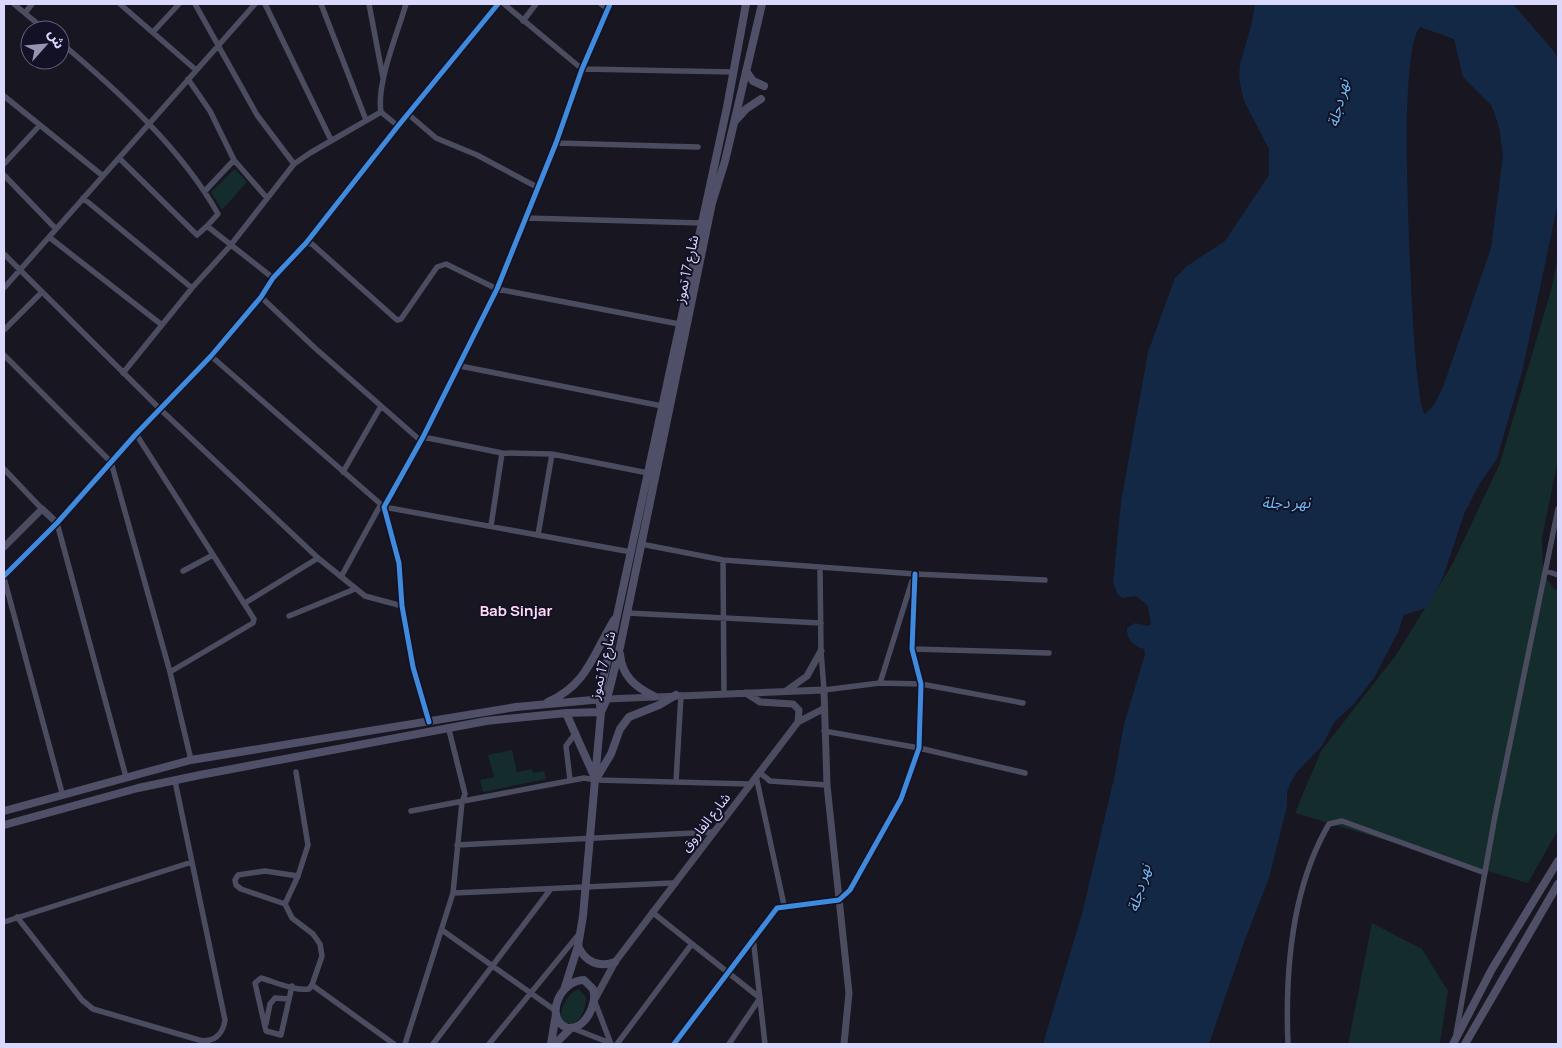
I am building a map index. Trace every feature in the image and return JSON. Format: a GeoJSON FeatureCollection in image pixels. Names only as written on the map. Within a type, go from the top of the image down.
{"type":"FeatureCollection","features":[{"type":"Feature","properties":{"kind":"main road","name":"شارع 17 تموز"},"geometry":{"type":"LineString","coordinates":[[564,990],[581,931],[587,886],[601,712],[618,614],[734,72],[746,4]]}},
{"type":"Feature","properties":{"kind":"main road","name":"شارع 17 تموز"},"geometry":{"type":"LineString","coordinates":[[603,699],[620,647],[712,203],[734,123],[762,4]]}},
{"type":"Feature","properties":{"kind":"main road"},"geometry":{"type":"LineString","coordinates":[[746,71],[753,81],[764,86]]}},
{"type":"Feature","properties":{"kind":"main road"},"geometry":{"type":"LineString","coordinates":[[734,123],[746,109],[761,99]]}},
{"type":"Feature","properties":{"kind":"main road"},"geometry":{"type":"LineString","coordinates":[[540,706],[559,697],[583,676],[618,614]]}},
{"type":"Feature","properties":{"kind":"main road"},"geometry":{"type":"LineString","coordinates":[[620,647],[621,661],[626,675],[640,689],[654,696]]}},
{"type":"Feature","properties":{"kind":"main road"},"geometry":{"type":"LineString","coordinates":[[596,780],[611,754],[626,719],[633,713],[659,705],[678,695]]}},
{"type":"Feature","properties":{"kind":"main road"},"geometry":{"type":"LineString","coordinates":[[4,811],[62,793],[191,760],[267,746],[429,722],[516,706],[540,706],[603,699]]}},
{"type":"Feature","properties":{"kind":"main road"},"geometry":{"type":"LineString","coordinates":[[4,825],[138,788],[269,762],[486,722],[566,713],[601,712]]}},
{"type":"Feature","properties":{"kind":"main road"},"geometry":{"type":"LineString","coordinates":[[566,713],[596,780]]}},
{"type":"Feature","properties":{"kind":"main road"},"geometry":{"type":"LineString","coordinates":[[267,746],[269,762]]}},
{"type":"Feature","properties":{"kind":"main road"},"geometry":{"type":"LineString","coordinates":[[1452,1044],[1518,926],[1558,861]]}},
{"type":"Feature","properties":{"kind":"main road"},"geometry":{"type":"LineString","coordinates":[[1465,1044],[1558,884]]}},
{"type":"Feature","properties":{"kind":"main road"},"geometry":{"type":"LineString","coordinates":[[1518,926],[1528,934]]}},
{"type":"Feature","properties":{"kind":"main road"},"geometry":{"type":"LineString","coordinates":[[578,946],[583,955],[591,962],[600,965],[615,962]]}},
{"type":"Feature","properties":{"kind":"main road"},"geometry":{"type":"LineString","coordinates":[[550,1044],[559,999],[564,990],[575,982],[584,980],[592,986],[595,1000]]}},
{"type":"Feature","properties":{"kind":"main road","name":"شارع الفاروق"},"geometry":{"type":"LineString","coordinates":[[555,1044],[584,1020],[595,1000]]}},
{"type":"Feature","properties":{"kind":"main road"},"geometry":{"type":"LineString","coordinates":[[556,1012],[562,1025],[572,1028]]}},
{"type":"Feature","properties":{"kind":"street"},"geometry":{"type":"LineString","coordinates":[[14,4],[33,20]]}},
{"type":"Feature","properties":{"kind":"street"},"geometry":{"type":"LineString","coordinates":[[25,13],[32,4]]}},
{"type":"Feature","properties":{"kind":"street"},"geometry":{"type":"LineString","coordinates":[[120,4],[196,70]]}},
{"type":"Feature","properties":{"kind":"street"},"geometry":{"type":"LineString","coordinates":[[153,32],[179,4]]}},
{"type":"Feature","properties":{"kind":"street"},"geometry":{"type":"LineString","coordinates":[[196,4],[257,115],[294,164]]}},
{"type":"Feature","properties":{"kind":"street"},"geometry":{"type":"LineString","coordinates":[[4,288],[255,4]]}},
{"type":"Feature","properties":{"kind":"street"},"geometry":{"type":"LineString","coordinates":[[265,4],[331,140]]}},
{"type":"Feature","properties":{"kind":"street"},"geometry":{"type":"LineString","coordinates":[[320,4],[366,120]]}},
{"type":"Feature","properties":{"kind":"street"},"geometry":{"type":"LineString","coordinates":[[368,4],[384,80]]}},
{"type":"Feature","properties":{"kind":"street"},"geometry":{"type":"LineString","coordinates":[[398,126],[381,112],[379,103],[406,4]]}},
{"type":"Feature","properties":{"kind":"street"},"geometry":{"type":"LineString","coordinates":[[62,793],[4,577],[57,523],[136,434],[211,356],[261,297],[273,278],[306,243],[398,126],[498,4]]}},
{"type":"Feature","properties":{"kind":"street"},"geometry":{"type":"LineString","coordinates":[[504,4],[522,21],[582,69],[734,72]]}},
{"type":"Feature","properties":{"kind":"street"},"geometry":{"type":"LineString","coordinates":[[522,21],[536,4]]}},
{"type":"Feature","properties":{"kind":"street"},"geometry":{"type":"LineString","coordinates":[[341,577],[422,439],[497,289],[556,143],[582,69],[609,6],[602,4]]}},
{"type":"Feature","properties":{"kind":"street"},"geometry":{"type":"LineString","coordinates":[[70,50],[147,124],[194,175],[218,214],[197,236],[118,158]]}},
{"type":"Feature","properties":{"kind":"street"},"geometry":{"type":"LineString","coordinates":[[188,79],[210,111],[234,160],[267,198]]}},
{"type":"Feature","properties":{"kind":"street"},"geometry":{"type":"LineString","coordinates":[[4,96],[103,176]]}},
{"type":"Feature","properties":{"kind":"street"},"geometry":{"type":"LineString","coordinates":[[123,373],[192,288],[230,246],[294,164],[331,140],[381,112]]}},
{"type":"Feature","properties":{"kind":"street"},"geometry":{"type":"LineString","coordinates":[[408,114],[436,138],[477,155],[537,187]]}},
{"type":"Feature","properties":{"kind":"street"},"geometry":{"type":"LineString","coordinates":[[4,164],[40,125]]}},
{"type":"Feature","properties":{"kind":"street"},"geometry":{"type":"LineString","coordinates":[[556,143],[698,147]]}},
{"type":"Feature","properties":{"kind":"street"},"geometry":{"type":"LineString","coordinates":[[205,191],[234,160]]}},
{"type":"Feature","properties":{"kind":"street"},"geometry":{"type":"LineString","coordinates":[[4,175],[56,229]]}},
{"type":"Feature","properties":{"kind":"street"},"geometry":{"type":"LineString","coordinates":[[83,198],[192,288]]}},
{"type":"Feature","properties":{"kind":"street"},"geometry":{"type":"LineString","coordinates":[[525,218],[702,223]]}},
{"type":"Feature","properties":{"kind":"street"},"geometry":{"type":"LineString","coordinates":[[208,226],[230,246],[273,278]]}},
{"type":"Feature","properties":{"kind":"street"},"geometry":{"type":"LineString","coordinates":[[48,237],[162,325]]}},
{"type":"Feature","properties":{"kind":"street"},"geometry":{"type":"LineString","coordinates":[[306,243],[312,244],[397,320],[401,319],[437,267],[443,264],[497,289],[679,324]]}},
{"type":"Feature","properties":{"kind":"street"},"geometry":{"type":"LineString","coordinates":[[4,254],[160,409],[318,558],[365,596],[402,606]]}},
{"type":"Feature","properties":{"kind":"street"},"geometry":{"type":"LineString","coordinates":[[4,330],[42,292]]}},
{"type":"Feature","properties":{"kind":"street"},"geometry":{"type":"LineString","coordinates":[[261,297],[315,348],[422,439],[502,453],[552,454],[648,473]]}},
{"type":"Feature","properties":{"kind":"street"},"geometry":{"type":"LineString","coordinates":[[4,355],[111,462],[170,672],[191,760]]}},
{"type":"Feature","properties":{"kind":"street"},"geometry":{"type":"LineString","coordinates":[[211,356],[382,506],[631,552]]}},
{"type":"Feature","properties":{"kind":"street"},"geometry":{"type":"LineString","coordinates":[[460,366],[662,406]]}},
{"type":"Feature","properties":{"kind":"street"},"geometry":{"type":"LineString","coordinates":[[344,472],[381,406]]}},
{"type":"Feature","properties":{"kind":"street"},"geometry":{"type":"LineString","coordinates":[[136,434],[253,616],[254,624],[170,672]]}},
{"type":"Feature","properties":{"kind":"street"},"geometry":{"type":"LineString","coordinates":[[491,526],[502,453]]}},
{"type":"Feature","properties":{"kind":"street"},"geometry":{"type":"LineString","coordinates":[[538,536],[552,454]]}},
{"type":"Feature","properties":{"kind":"street"},"geometry":{"type":"LineString","coordinates":[[4,469],[57,523],[126,777]]}},
{"type":"Feature","properties":{"kind":"street"},"geometry":{"type":"LineString","coordinates":[[382,506],[399,563],[402,606],[413,667],[429,722]]}},
{"type":"Feature","properties":{"kind":"street"},"geometry":{"type":"LineString","coordinates":[[4,547],[42,509]]}},
{"type":"Feature","properties":{"kind":"street"},"geometry":{"type":"LineString","coordinates":[[1456,1034],[1485,873],[1558,510]]}},
{"type":"Feature","properties":{"kind":"street"},"geometry":{"type":"LineString","coordinates":[[641,544],[723,560],[915,574],[1045,580]]}},
{"type":"Feature","properties":{"kind":"street"},"geometry":{"type":"LineString","coordinates":[[183,571],[213,555]]}},
{"type":"Feature","properties":{"kind":"street"},"geometry":{"type":"LineString","coordinates":[[245,603],[318,558]]}},
{"type":"Feature","properties":{"kind":"street"},"geometry":{"type":"LineString","coordinates":[[723,560],[724,694]]}},
{"type":"Feature","properties":{"kind":"street"},"geometry":{"type":"LineString","coordinates":[[820,568],[826,785],[849,993],[844,1044]]}},
{"type":"Feature","properties":{"kind":"street"},"geometry":{"type":"LineString","coordinates":[[1546,572],[1558,575]]}},
{"type":"Feature","properties":{"kind":"street"},"geometry":{"type":"LineString","coordinates":[[674,1044],[753,937],[777,908],[784,905],[839,900],[850,890],[901,799],[919,748],[921,684],[912,648],[915,574]]}},
{"type":"Feature","properties":{"kind":"street"},"geometry":{"type":"LineString","coordinates":[[880,683],[915,574]]}},
{"type":"Feature","properties":{"kind":"street"},"geometry":{"type":"LineString","coordinates":[[289,616],[355,589]]}},
{"type":"Feature","properties":{"kind":"street"},"geometry":{"type":"LineString","coordinates":[[627,613],[821,623]]}},
{"type":"Feature","properties":{"kind":"street"},"geometry":{"type":"LineString","coordinates":[[912,648],[1049,653]]}},
{"type":"Feature","properties":{"kind":"street"},"geometry":{"type":"LineString","coordinates":[[784,692],[807,676],[821,651]]}},
{"type":"Feature","properties":{"kind":"street"},"geometry":{"type":"LineString","coordinates":[[603,699],[824,690],[880,683],[921,684],[1023,703]]}},
{"type":"Feature","properties":{"kind":"street"},"geometry":{"type":"LineString","coordinates":[[746,693],[760,702],[793,704],[799,710],[798,722]]}},
{"type":"Feature","properties":{"kind":"street"},"geometry":{"type":"LineString","coordinates":[[676,782],[678,695]]}},
{"type":"Feature","properties":{"kind":"street"},"geometry":{"type":"LineString","coordinates":[[798,722],[823,709]]}},
{"type":"Feature","properties":{"kind":"street","name":"شارع الفاروق"},"geometry":{"type":"LineString","coordinates":[[595,1000],[615,962],[798,722]]}},
{"type":"Feature","properties":{"kind":"street"},"geometry":{"type":"LineString","coordinates":[[405,1044],[453,893],[462,802],[465,794],[449,730]]}},
{"type":"Feature","properties":{"kind":"street"},"geometry":{"type":"LineString","coordinates":[[824,731],[919,748],[1025,773]]}},
{"type":"Feature","properties":{"kind":"street"},"geometry":{"type":"LineString","coordinates":[[570,780],[566,746],[576,734]]}},
{"type":"Feature","properties":{"kind":"street"},"geometry":{"type":"LineString","coordinates":[[285,904],[298,876],[308,845],[296,772]]}},
{"type":"Feature","properties":{"kind":"street"},"geometry":{"type":"LineString","coordinates":[[757,774],[770,781],[826,785]]}},
{"type":"Feature","properties":{"kind":"street"},"geometry":{"type":"LineString","coordinates":[[757,774],[784,905]]}},
{"type":"Feature","properties":{"kind":"street"},"geometry":{"type":"LineString","coordinates":[[411,811],[584,778],[596,780],[750,784]]}},
{"type":"Feature","properties":{"kind":"street"},"geometry":{"type":"LineString","coordinates":[[17,917],[82,1000],[93,1009],[203,1042],[221,1033],[226,1020],[175,781]]}},
{"type":"Feature","properties":{"kind":"street"},"geometry":{"type":"LineString","coordinates":[[1288,1044],[1286,1003],[1290,948],[1304,885],[1318,842],[1329,824],[1342,821],[1485,873]]}},
{"type":"Feature","properties":{"kind":"street"},"geometry":{"type":"LineString","coordinates":[[458,845],[713,832]]}},
{"type":"Feature","properties":{"kind":"street"},"geometry":{"type":"LineString","coordinates":[[4,922],[192,862]]}},
{"type":"Feature","properties":{"kind":"street"},"geometry":{"type":"LineString","coordinates":[[292,986],[281,1035],[266,1031],[255,983],[261,978],[292,986],[302,990],[309,989],[322,956],[320,944],[313,934],[292,918],[285,904],[241,889],[236,885],[235,880],[238,875],[265,870],[298,876]]}},
{"type":"Feature","properties":{"kind":"street"},"geometry":{"type":"LineString","coordinates":[[453,893],[550,890],[587,886],[673,884]]}},
{"type":"Feature","properties":{"kind":"street"},"geometry":{"type":"LineString","coordinates":[[433,1044],[550,890]]}},
{"type":"Feature","properties":{"kind":"street"},"geometry":{"type":"LineString","coordinates":[[652,912],[691,945],[728,971],[760,998]]}},
{"type":"Feature","properties":{"kind":"street"},"geometry":{"type":"LineString","coordinates":[[442,930],[556,1012]]}},
{"type":"Feature","properties":{"kind":"street"},"geometry":{"type":"LineString","coordinates":[[489,1044],[581,931]]}},
{"type":"Feature","properties":{"kind":"street"},"geometry":{"type":"LineString","coordinates":[[753,937],[765,1044]]}},
{"type":"Feature","properties":{"kind":"street"},"geometry":{"type":"LineString","coordinates":[[617,1044],[691,945]]}},
{"type":"Feature","properties":{"kind":"street"},"geometry":{"type":"LineString","coordinates":[[312,985],[394,1044]]}},
{"type":"Feature","properties":{"kind":"street"},"geometry":{"type":"LineString","coordinates":[[265,1026],[270,1004],[275,998],[289,999]]}},
{"type":"Feature","properties":{"kind":"street"},"geometry":{"type":"LineString","coordinates":[[729,1044],[760,998]]}},
{"type":"Feature","properties":{"kind":"street"},"geometry":{"type":"LineString","coordinates":[[595,1000],[611,1044]]}},
{"type":"Feature","properties":{"kind":"street"},"geometry":{"type":"LineString","coordinates":[[572,1028],[611,1044]]}},
{"type":"Feature","properties":{"kind":"green space"},"geometry":{"type":"Polygon","coordinates":[[[235,169],[247,182],[222,210],[211,192],[235,169]]]}},
{"type":"Feature","properties":{"kind":"green space"},"geometry":{"type":"Polygon","coordinates":[[[1558,256],[1558,460],[1542,538],[1543,573],[1554,589],[1558,590],[1558,830],[1528,883],[1295,813],[1321,751],[1396,655],[1453,563],[1500,463],[1551,290],[1558,256]]]}},
{"type":"Feature","properties":{"kind":"green space"},"geometry":{"type":"Polygon","coordinates":[[[512,750],[517,772],[532,769],[533,773],[544,771],[546,779],[483,792],[480,780],[494,777],[488,755],[512,750]]]}},
{"type":"Feature","properties":{"kind":"green space"},"geometry":{"type":"Polygon","coordinates":[[[1372,923],[1422,949],[1448,991],[1440,1044],[1348,1044],[1372,923]]]}},
{"type":"Feature","properties":{"kind":"green space"},"geometry":{"type":"Polygon","coordinates":[[[579,989],[586,997],[583,1012],[575,1022],[565,1023],[560,1016],[564,1004],[571,993],[579,989]]]}},
{"type":"Feature","properties":{"kind":"water","name":"نهر دجلة"},"geometry":{"type":"Polygon","coordinates":[[[1255,4],[1513,4],[1553,50],[1558,60],[1558,203],[1523,368],[1497,459],[1480,483],[1464,514],[1443,577],[1428,607],[1404,615],[1398,632],[1374,678],[1353,705],[1335,721],[1322,746],[1297,772],[1290,784],[1287,792],[1287,806],[1269,878],[1246,937],[1209,1044],[1043,1044],[1082,914],[1115,774],[1124,724],[1145,654],[1144,649],[1129,639],[1127,628],[1135,623],[1149,626],[1151,624],[1148,606],[1136,596],[1123,598],[1118,595],[1113,583],[1121,502],[1148,352],[1175,278],[1187,266],[1225,241],[1269,175],[1269,149],[1244,101],[1239,79],[1240,64],[1255,4]],[[1420,27],[1413,43],[1411,55],[1407,112],[1410,271],[1416,366],[1420,398],[1425,414],[1434,405],[1443,387],[1491,248],[1503,156],[1500,132],[1495,114],[1491,105],[1463,77],[1454,39],[1420,27]]]}},
{"type":"Feature","properties":{"kind":"cycle path"},"geometry":{"type":"LineString","coordinates":[[4,576],[57,523],[136,434],[211,356],[261,297],[273,278],[306,243],[398,126],[498,4]]}},
{"type":"Feature","properties":{"kind":"cycle path"},"geometry":{"type":"LineString","coordinates":[[429,722],[413,667],[402,606],[399,563],[384,507],[423,437],[497,289],[556,143],[582,69],[610,4]]}},
{"type":"Feature","properties":{"kind":"cycle path"},"geometry":{"type":"LineString","coordinates":[[674,1044],[777,908],[839,900],[850,890],[901,799],[919,748],[921,684],[912,649],[915,574]]}},
{"type":"Feature","properties":{"kind":"district","name":"Bab Sinjar"},"geometry":{"type":"Point","coordinates":[516,610]}}]}
